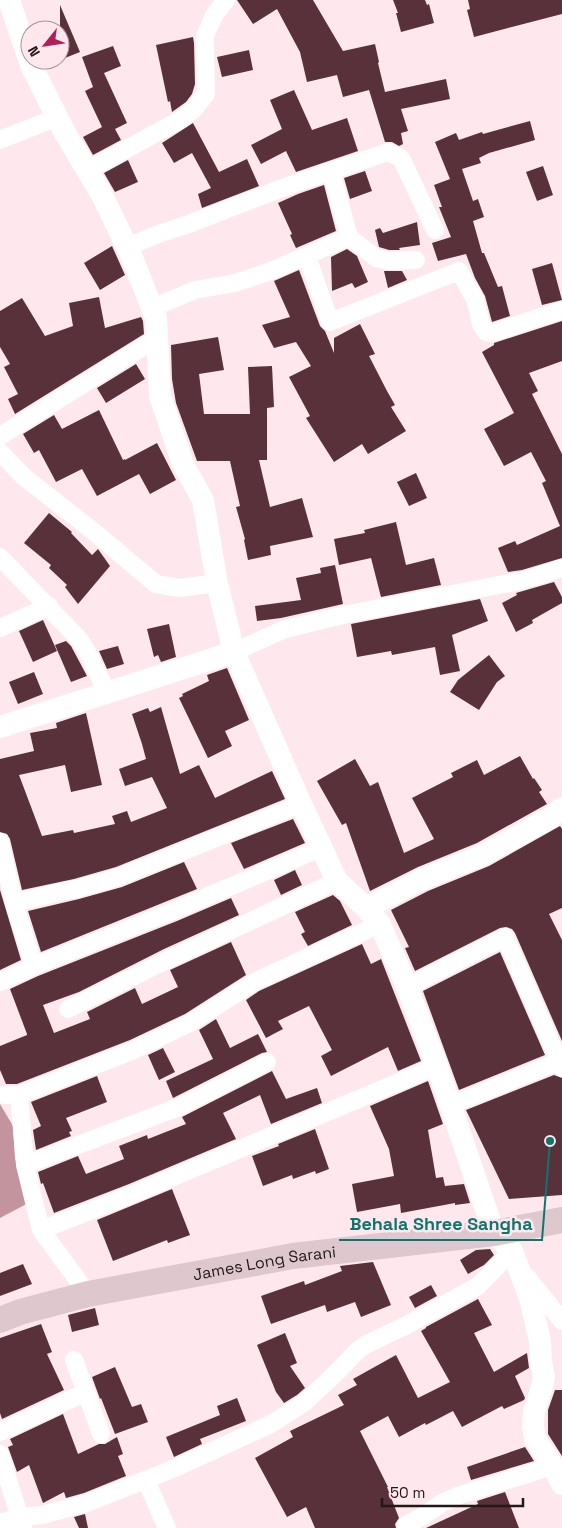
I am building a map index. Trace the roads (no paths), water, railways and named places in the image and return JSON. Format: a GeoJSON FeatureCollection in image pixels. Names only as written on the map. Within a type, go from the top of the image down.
{"type":"FeatureCollection","features":[{"type":"Feature","properties":{"kind":"main road","name":"James Long Sarani"},"geometry":{"type":"LineString","coordinates":[[0,1320],[20,1312],[88,1294],[293,1256],[508,1250],[562,1220]]}},
{"type":"Feature","properties":{"kind":"street"},"geometry":{"type":"LineString","coordinates":[[9,0],[32,65],[58,117],[102,195],[127,247],[156,318],[160,396],[183,464],[203,500],[216,583],[234,652],[336,881],[373,916],[407,987],[508,1250],[530,1298],[540,1340],[544,1376],[534,1412],[533,1426],[535,1439],[559,1477],[460,1495],[442,1503],[406,1525]]}},
{"type":"Feature","properties":{"kind":"street"},"geometry":{"type":"LineString","coordinates":[[88,170],[180,120],[193,110],[206,94],[205,36],[214,14],[226,0]]}},
{"type":"Feature","properties":{"kind":"street"},"geometry":{"type":"LineString","coordinates":[[0,140],[58,117]]}},
{"type":"Feature","properties":{"kind":"street"},"geometry":{"type":"LineString","coordinates":[[127,247],[331,171],[388,152],[401,158],[435,230]]}},
{"type":"Feature","properties":{"kind":"street"},"geometry":{"type":"LineString","coordinates":[[331,171],[349,237],[376,258],[388,261],[416,260]]}},
{"type":"Feature","properties":{"kind":"street"},"geometry":{"type":"LineString","coordinates":[[151,306],[195,290],[235,283],[271,271],[349,237]]}},
{"type":"Feature","properties":{"kind":"street"},"geometry":{"type":"LineString","coordinates":[[307,256],[330,322],[459,271],[475,299],[481,324],[486,332],[492,334],[562,310]]}},
{"type":"Feature","properties":{"kind":"street"},"geometry":{"type":"LineString","coordinates":[[0,436],[157,338]]}},
{"type":"Feature","properties":{"kind":"street"},"geometry":{"type":"LineString","coordinates":[[0,452],[24,477],[156,584],[180,588],[216,583]]}},
{"type":"Feature","properties":{"kind":"street"},"geometry":{"type":"LineString","coordinates":[[2,562],[49,606],[86,647],[107,693]]}},
{"type":"Feature","properties":{"kind":"street"},"geometry":{"type":"LineString","coordinates":[[0,727],[234,652],[285,629],[343,615],[525,580],[562,568]]}},
{"type":"Feature","properties":{"kind":"street"},"geometry":{"type":"LineString","coordinates":[[0,628],[49,606]]}},
{"type":"Feature","properties":{"kind":"street"},"geometry":{"type":"LineString","coordinates":[[14,903],[119,877],[301,804]]}},
{"type":"Feature","properties":{"kind":"street"},"geometry":{"type":"LineString","coordinates":[[88,1294],[41,1230],[25,1165],[11,1095],[134,1050],[190,1023],[254,982],[373,916],[423,879],[482,855],[550,818],[562,808]]}},
{"type":"Feature","properties":{"kind":"street"},"geometry":{"type":"LineString","coordinates":[[0,842],[14,903],[34,966]]}},
{"type":"Feature","properties":{"kind":"street"},"geometry":{"type":"LineString","coordinates":[[0,982],[34,966],[173,911],[321,848]]}},
{"type":"Feature","properties":{"kind":"street"},"geometry":{"type":"LineString","coordinates":[[68,1009],[169,959],[336,881]]}},
{"type":"Feature","properties":{"kind":"street"},"geometry":{"type":"LineString","coordinates":[[407,987],[505,936],[561,1063],[451,1105]]}},
{"type":"Feature","properties":{"kind":"street"},"geometry":{"type":"LineString","coordinates":[[25,1165],[179,1107],[267,1062]]}},
{"type":"Feature","properties":{"kind":"street"},"geometry":{"type":"LineString","coordinates":[[41,1230],[133,1194],[437,1066]]}},
{"type":"Feature","properties":{"kind":"street"},"geometry":{"type":"LineString","coordinates":[[508,1250],[562,1321]]}},
{"type":"Feature","properties":{"kind":"street"},"geometry":{"type":"LineString","coordinates":[[0,1523],[22,1523],[42,1515],[87,1503],[146,1480],[271,1424],[304,1403],[365,1345],[407,1325],[478,1286],[508,1250]]}},
{"type":"Feature","properties":{"kind":"street"},"geometry":{"type":"LineString","coordinates":[[74,1360],[102,1434]]}},
{"type":"Feature","properties":{"kind":"street"},"geometry":{"type":"LineString","coordinates":[[0,1432],[86,1392]]}},
{"type":"Feature","properties":{"kind":"street"},"geometry":{"type":"LineString","coordinates":[[0,1454],[22,1523]]}},
{"type":"Feature","properties":{"kind":"street"},"geometry":{"type":"LineString","coordinates":[[146,1480],[167,1528]]}},
{"type":"Feature","properties":{"kind":"place","name":"Behala Shree Sangha"},"geometry":{"type":"Point","coordinates":[550,1141]}}]}
